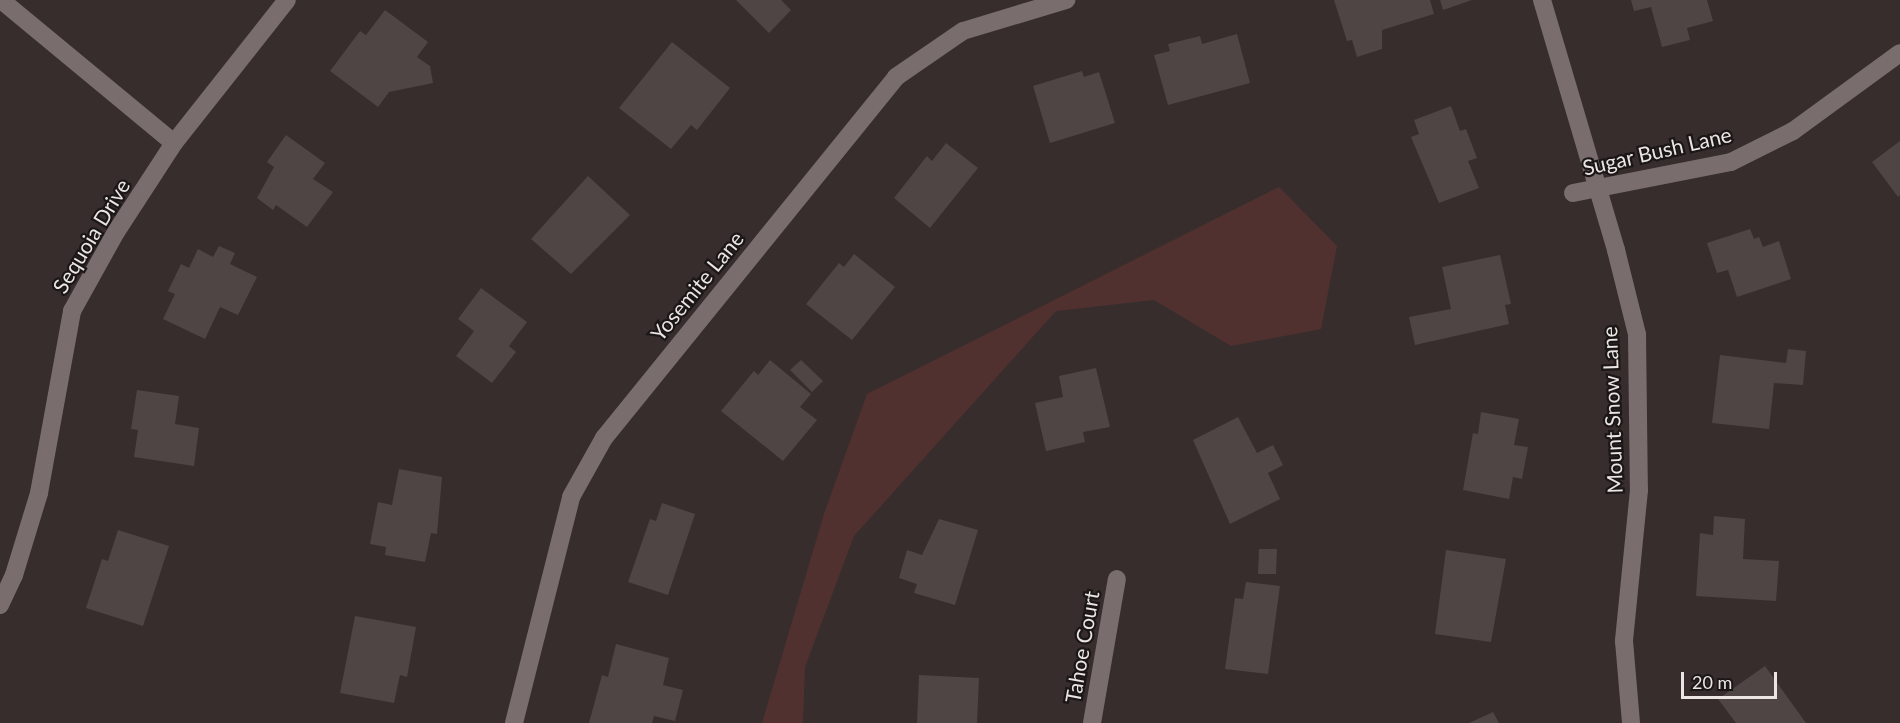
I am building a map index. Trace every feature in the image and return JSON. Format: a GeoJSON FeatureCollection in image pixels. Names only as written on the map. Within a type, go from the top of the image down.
{"type":"FeatureCollection","features":[{"type":"Feature","properties":{"kind":"street"},"geometry":{"type":"LineString","coordinates":[[1,0],[174,143]]}},
{"type":"Feature","properties":{"kind":"street","name":"Sequoia Drive"},"geometry":{"type":"LineString","coordinates":[[0,605],[14,574],[39,493],[72,311],[116,232],[174,143],[287,0]]}},
{"type":"Feature","properties":{"kind":"street","name":"Yosemite Lane"},"geometry":{"type":"LineString","coordinates":[[514,723],[572,497],[604,438],[896,77],[963,31],[1066,0]]}},
{"type":"Feature","properties":{"kind":"street","name":"Mount Snow Lane"},"geometry":{"type":"LineString","coordinates":[[1542,0],[1599,190],[1637,334],[1639,490],[1624,641],[1630,723]]}},
{"type":"Feature","properties":{"kind":"street","name":"Sugar Bush Lane"},"geometry":{"type":"LineString","coordinates":[[1574,193],[1599,190],[1731,162],[1793,131],[1900,53]]}},
{"type":"Feature","properties":{"kind":"street","name":"Tahoe Court"},"geometry":{"type":"LineString","coordinates":[[1092,723],[1117,579]]}},
{"type":"Feature","properties":{"kind":"shaded area"},"geometry":{"type":"Polygon","coordinates":[[[1279,187],[1337,246],[1321,329],[1231,346],[1154,300],[1056,311],[854,536],[805,667],[803,723],[762,723],[824,514],[867,394],[1279,187]]]}},
{"type":"Feature","properties":{"kind":"building"},"geometry":{"type":"Polygon","coordinates":[[[736,0],[781,0],[791,10],[769,33],[736,0]]]}},
{"type":"Feature","properties":{"kind":"building"},"geometry":{"type":"Polygon","coordinates":[[[1334,0],[1430,0],[1434,14],[1382,30],[1382,49],[1357,57],[1352,40],[1347,41],[1334,0]]]}},
{"type":"Feature","properties":{"kind":"building"},"geometry":{"type":"Polygon","coordinates":[[[1440,0],[1472,0],[1443,10],[1440,0]]]}},
{"type":"Feature","properties":{"kind":"building"},"geometry":{"type":"Polygon","coordinates":[[[1631,0],[1707,0],[1713,21],[1687,28],[1690,40],[1662,47],[1651,7],[1634,11],[1631,0]]]}},
{"type":"Feature","properties":{"kind":"building"},"geometry":{"type":"Polygon","coordinates":[[[385,10],[428,42],[417,57],[430,66],[433,83],[389,92],[378,107],[330,71],[360,31],[366,35],[385,10]]]}},
{"type":"Feature","properties":{"kind":"building"},"geometry":{"type":"Polygon","coordinates":[[[1237,34],[1250,83],[1168,105],[1154,55],[1170,51],[1168,44],[1200,36],[1202,44],[1237,34]]]}},
{"type":"Feature","properties":{"kind":"building"},"geometry":{"type":"Polygon","coordinates":[[[672,42],[730,88],[697,130],[691,125],[671,149],[619,108],[672,42]]]}},
{"type":"Feature","properties":{"kind":"building"},"geometry":{"type":"Polygon","coordinates":[[[1082,71],[1084,77],[1099,72],[1115,123],[1050,143],[1033,86],[1082,71]]]}},
{"type":"Feature","properties":{"kind":"building"},"geometry":{"type":"Polygon","coordinates":[[[1451,106],[1460,131],[1466,129],[1477,158],[1468,161],[1479,188],[1439,203],[1411,137],[1419,134],[1414,120],[1451,106]]]}},
{"type":"Feature","properties":{"kind":"building"},"geometry":{"type":"Polygon","coordinates":[[[286,135],[325,163],[313,179],[333,192],[307,227],[276,205],[273,210],[257,198],[274,167],[267,162],[286,135]]]}},
{"type":"Feature","properties":{"kind":"building"},"geometry":{"type":"Polygon","coordinates":[[[1900,141],[1900,195],[1898,197],[1872,162],[1900,141]]]}},
{"type":"Feature","properties":{"kind":"building"},"geometry":{"type":"Polygon","coordinates":[[[946,143],[978,168],[930,228],[894,198],[927,156],[932,161],[946,143]]]}},
{"type":"Feature","properties":{"kind":"building"},"geometry":{"type":"Polygon","coordinates":[[[588,176],[630,215],[571,274],[531,239],[588,176]]]}},
{"type":"Feature","properties":{"kind":"building"},"geometry":{"type":"Polygon","coordinates":[[[1750,229],[1754,239],[1759,237],[1763,247],[1779,241],[1791,279],[1737,297],[1728,270],[1717,273],[1707,243],[1750,229]]]}},
{"type":"Feature","properties":{"kind":"building"},"geometry":{"type":"Polygon","coordinates":[[[219,246],[235,253],[230,264],[257,277],[238,315],[220,307],[205,339],[163,319],[175,294],[168,291],[181,264],[189,268],[198,249],[213,257],[219,246]]]}},
{"type":"Feature","properties":{"kind":"building"},"geometry":{"type":"Polygon","coordinates":[[[854,254],[895,287],[852,340],[806,304],[839,263],[844,267],[854,254]]]}},
{"type":"Feature","properties":{"kind":"building"},"geometry":{"type":"Polygon","coordinates":[[[1500,255],[1511,304],[1505,305],[1509,324],[1415,345],[1409,317],[1451,309],[1442,267],[1500,255]]]}},
{"type":"Feature","properties":{"kind":"building"},"geometry":{"type":"Polygon","coordinates":[[[481,288],[527,322],[509,346],[516,352],[492,383],[456,356],[474,331],[458,319],[481,288]]]}},
{"type":"Feature","properties":{"kind":"building"},"geometry":{"type":"Polygon","coordinates":[[[1788,349],[1806,351],[1803,385],[1774,383],[1769,429],[1712,423],[1720,355],[1786,363],[1788,349]]]}},
{"type":"Feature","properties":{"kind":"building"},"geometry":{"type":"Polygon","coordinates":[[[770,360],[811,394],[800,407],[817,420],[783,461],[721,411],[754,371],[758,375],[770,360]]]}},
{"type":"Feature","properties":{"kind":"building"},"geometry":{"type":"Polygon","coordinates":[[[801,360],[823,381],[812,392],[790,370],[801,360]]]}},
{"type":"Feature","properties":{"kind":"building"},"geometry":{"type":"Polygon","coordinates":[[[1096,368],[1110,427],[1083,432],[1085,442],[1046,451],[1035,403],[1063,397],[1059,376],[1096,368]]]}},
{"type":"Feature","properties":{"kind":"building"},"geometry":{"type":"Polygon","coordinates":[[[137,390],[179,396],[175,424],[199,428],[194,466],[134,457],[138,430],[131,429],[137,390]]]}},
{"type":"Feature","properties":{"kind":"building"},"geometry":{"type":"Polygon","coordinates":[[[1481,412],[1519,419],[1514,445],[1528,447],[1522,479],[1513,477],[1509,499],[1463,490],[1473,433],[1478,434],[1481,412]]]}},
{"type":"Feature","properties":{"kind":"building"},"geometry":{"type":"Polygon","coordinates":[[[1238,417],[1257,453],[1273,445],[1283,465],[1268,473],[1280,499],[1230,524],[1193,440],[1238,417]]]}},
{"type":"Feature","properties":{"kind":"building"},"geometry":{"type":"Polygon","coordinates":[[[399,469],[442,477],[437,534],[431,533],[425,562],[385,555],[386,547],[370,544],[378,502],[392,505],[399,469]]]}},
{"type":"Feature","properties":{"kind":"building"},"geometry":{"type":"Polygon","coordinates":[[[662,503],[695,514],[668,595],[628,582],[650,519],[656,521],[662,503]]]}},
{"type":"Feature","properties":{"kind":"building"},"geometry":{"type":"Polygon","coordinates":[[[1714,516],[1745,519],[1743,559],[1779,561],[1776,601],[1696,596],[1700,533],[1713,535],[1714,516]]]}},
{"type":"Feature","properties":{"kind":"building"},"geometry":{"type":"Polygon","coordinates":[[[939,519],[978,530],[955,605],[914,593],[917,584],[899,578],[907,550],[922,555],[939,519]]]}},
{"type":"Feature","properties":{"kind":"building"},"geometry":{"type":"Polygon","coordinates":[[[118,530],[169,546],[143,626],[86,608],[102,559],[108,561],[118,530]]]}},
{"type":"Feature","properties":{"kind":"building"},"geometry":{"type":"Polygon","coordinates":[[[1259,549],[1277,549],[1276,574],[1258,574],[1259,549]]]}},
{"type":"Feature","properties":{"kind":"building"},"geometry":{"type":"Polygon","coordinates":[[[1446,550],[1506,559],[1491,642],[1435,634],[1446,550]]]}},
{"type":"Feature","properties":{"kind":"building"},"geometry":{"type":"Polygon","coordinates":[[[1246,582],[1280,586],[1268,674],[1225,669],[1235,598],[1243,599],[1246,582]]]}},
{"type":"Feature","properties":{"kind":"building"},"geometry":{"type":"Polygon","coordinates":[[[355,616],[416,627],[407,677],[400,675],[394,703],[340,693],[355,616]]]}},
{"type":"Feature","properties":{"kind":"building"},"geometry":{"type":"Polygon","coordinates":[[[616,644],[669,658],[663,685],[683,690],[675,721],[654,716],[652,723],[589,723],[602,675],[608,677],[616,644]]]}},
{"type":"Feature","properties":{"kind":"building"},"geometry":{"type":"Polygon","coordinates":[[[1765,666],[1806,723],[1736,723],[1718,699],[1765,666]]]}},
{"type":"Feature","properties":{"kind":"building"},"geometry":{"type":"Polygon","coordinates":[[[919,675],[979,678],[977,723],[917,723],[919,675]]]}},
{"type":"Feature","properties":{"kind":"building"},"geometry":{"type":"Polygon","coordinates":[[[1493,712],[1499,723],[1469,723],[1493,712]]]}}]}
